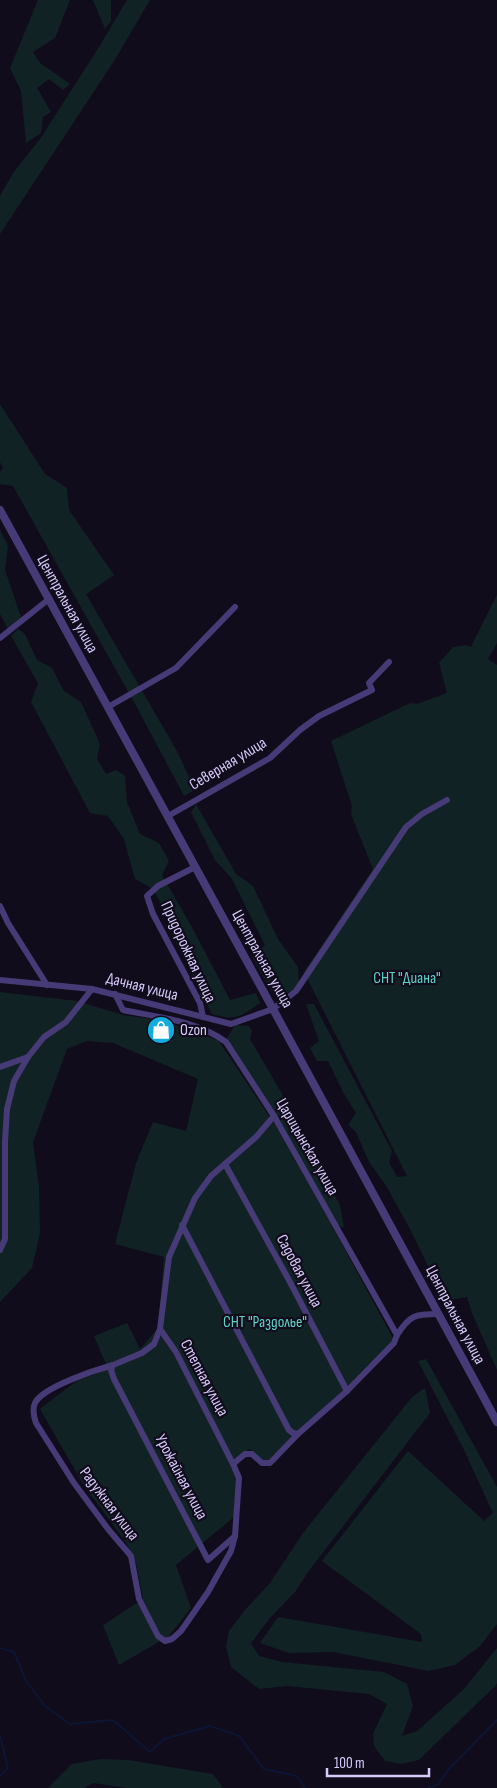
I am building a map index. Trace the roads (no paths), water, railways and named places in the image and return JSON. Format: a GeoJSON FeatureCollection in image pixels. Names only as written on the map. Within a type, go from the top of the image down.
{"type":"FeatureCollection","features":[{"type":"Feature","properties":{"kind":"street","name":"Центральная улица"},"geometry":{"type":"LineString","coordinates":[[0,510],[497,1422]]}},
{"type":"Feature","properties":{"kind":"street"},"geometry":{"type":"LineString","coordinates":[[0,638],[49,599]]}},
{"type":"Feature","properties":{"kind":"street"},"geometry":{"type":"LineString","coordinates":[[108,707],[176,668],[235,607]]}},
{"type":"Feature","properties":{"kind":"street","name":"Северная улица"},"geometry":{"type":"LineString","coordinates":[[168,816],[270,758],[300,730],[320,716],[372,690],[369,683],[389,662]]}},
{"type":"Feature","properties":{"kind":"street","name":"Дачная улица"},"geometry":{"type":"LineString","coordinates":[[0,980],[92,989],[231,1024],[273,1008],[296,991],[406,827],[422,814],[447,800]]}},
{"type":"Feature","properties":{"kind":"street","name":"Придорожная улица"},"geometry":{"type":"LineString","coordinates":[[195,866],[158,886],[147,896],[153,914],[200,1003],[203,1017]]}},
{"type":"Feature","properties":{"kind":"street"},"geometry":{"type":"LineString","coordinates":[[0,906],[8,923],[47,984]]}},
{"type":"Feature","properties":{"kind":"street"},"geometry":{"type":"LineString","coordinates":[[0,1250],[5,1239],[2,1143],[14,1080],[44,1036],[66,1022],[92,989]]}},
{"type":"Feature","properties":{"kind":"street","name":"Царицынская улица"},"geometry":{"type":"LineString","coordinates":[[115,994],[123,1010],[192,1026],[217,1034],[226,1042],[274,1116],[397,1335]]}},
{"type":"Feature","properties":{"kind":"street"},"geometry":{"type":"LineString","coordinates":[[0,1067],[28,1057]]}},
{"type":"Feature","properties":{"kind":"street","name":"Степная улица"},"geometry":{"type":"LineString","coordinates":[[233,1464],[176,1352],[160,1329],[169,1257],[195,1198],[211,1176],[256,1137],[274,1116]]}},
{"type":"Feature","properties":{"kind":"street","name":"Садовая улица"},"geometry":{"type":"LineString","coordinates":[[225,1164],[347,1391]]}},
{"type":"Feature","properties":{"kind":"street"},"geometry":{"type":"LineString","coordinates":[[182,1225],[289,1430],[293,1434],[298,1434]]}},
{"type":"Feature","properties":{"kind":"street"},"geometry":{"type":"LineString","coordinates":[[233,1464],[245,1454],[252,1454],[262,1463],[270,1463],[298,1434],[347,1391],[394,1343],[407,1321],[421,1314],[438,1314]]}},
{"type":"Feature","properties":{"kind":"street"},"geometry":{"type":"LineString","coordinates":[[113,1365],[142,1354],[154,1344],[160,1329]]}},
{"type":"Feature","properties":{"kind":"street","name":"Радужная улица"},"geometry":{"type":"LineString","coordinates":[[113,1365],[69,1380],[40,1397],[34,1404],[33,1413],[36,1423],[74,1483],[108,1529],[131,1556],[139,1599],[158,1636],[165,1641],[172,1639],[181,1631],[208,1592],[231,1551],[235,1536]]}},
{"type":"Feature","properties":{"kind":"street","name":"Урожайная улица"},"geometry":{"type":"LineString","coordinates":[[113,1365],[111,1370],[114,1379],[208,1560],[235,1536],[239,1478],[233,1464]]}},
{"type":"Feature","properties":{"kind":"waterway"},"geometry":{"type":"LineString","coordinates":[[0,1648],[14,1652],[26,1681],[45,1706],[70,1724],[113,1720],[150,1752],[164,1739],[210,1726],[239,1736],[264,1769],[297,1776],[305,1788]]}},
{"type":"Feature","properties":{"kind":"waterway"},"geometry":{"type":"LineString","coordinates":[[428,1788],[438,1784],[449,1769],[497,1720]]}},
{"type":"Feature","properties":{"kind":"waterway"},"geometry":{"type":"LineString","coordinates":[[0,1736],[8,1768],[0,1776]]}},
{"type":"Feature","properties":{"kind":"place","name":"Ozon"},"geometry":{"type":"Point","coordinates":[161,1030]}},
{"type":"Feature","properties":{"kind":"park label","name":"СНТ \"Диана\""},"geometry":{"type":"Point","coordinates":[407,978]}},
{"type":"Feature","properties":{"kind":"park label","name":"СНТ \"Раздолье\""},"geometry":{"type":"Point","coordinates":[265,1322]}}]}
